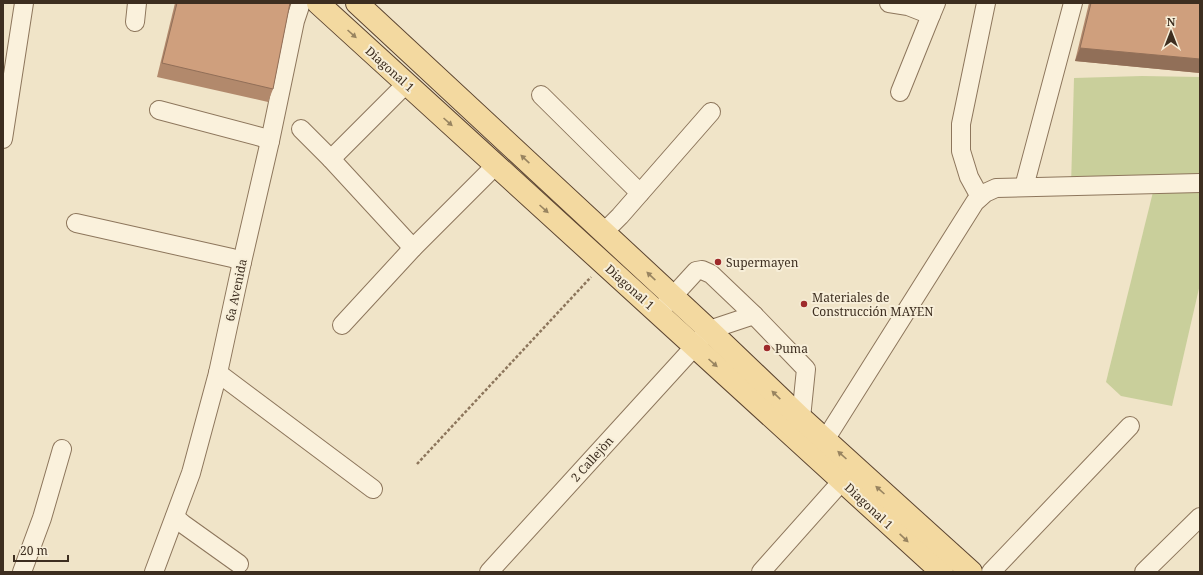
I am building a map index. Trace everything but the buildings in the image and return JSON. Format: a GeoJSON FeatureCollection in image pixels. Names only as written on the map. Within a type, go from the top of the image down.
{"type":"FeatureCollection","features":[{"type":"Feature","properties":{"kind":"main road","name":"Diagonal 1"},"geometry":{"type":"LineString","coordinates":[[357,3],[673,296],[801,418],[842,481],[940,562],[971,572]]}},
{"type":"Feature","properties":{"kind":"main road","name":"Diagonal 1"},"geometry":{"type":"LineString","coordinates":[[323,5],[406,84],[695,346],[819,447],[940,562]]}},
{"type":"Feature","properties":{"kind":"street"},"geometry":{"type":"LineString","coordinates":[[3,139],[24,3]]}},
{"type":"Feature","properties":{"kind":"street"},"geometry":{"type":"LineString","coordinates":[[134,22],[138,3]]}},
{"type":"Feature","properties":{"kind":"street","name":"6a Avenida"},"geometry":{"type":"LineString","coordinates":[[154,572],[191,473],[218,373],[270,141],[289,17],[301,3]]}},
{"type":"Feature","properties":{"kind":"street"},"geometry":{"type":"LineString","coordinates":[[889,3],[933,9],[900,92]]}},
{"type":"Feature","properties":{"kind":"street"},"geometry":{"type":"LineString","coordinates":[[980,197],[969,178],[961,151],[961,124],[986,3]]}},
{"type":"Feature","properties":{"kind":"street"},"geometry":{"type":"LineString","coordinates":[[1024,187],[1074,3]]}},
{"type":"Feature","properties":{"kind":"street"},"geometry":{"type":"LineString","coordinates":[[331,158],[406,84]]}},
{"type":"Feature","properties":{"kind":"street"},"geometry":{"type":"LineString","coordinates":[[541,95],[640,193]]}},
{"type":"Feature","properties":{"kind":"street"},"geometry":{"type":"LineString","coordinates":[[159,110],[261,137],[270,141]]}},
{"type":"Feature","properties":{"kind":"street"},"geometry":{"type":"LineString","coordinates":[[604,232],[620,216],[711,112]]}},
{"type":"Feature","properties":{"kind":"street"},"geometry":{"type":"LineString","coordinates":[[301,129],[331,158],[413,248]]}},
{"type":"Feature","properties":{"kind":"street"},"geometry":{"type":"LineString","coordinates":[[342,325],[413,248],[496,165]]}},
{"type":"Feature","properties":{"kind":"street"},"geometry":{"type":"LineString","coordinates":[[819,447],[980,197],[985,193],[996,188],[1200,183]]}},
{"type":"Feature","properties":{"kind":"street"},"geometry":{"type":"LineString","coordinates":[[76,223],[232,258],[242,262]]}},
{"type":"Feature","properties":{"kind":"street"},"geometry":{"type":"LineString","coordinates":[[658,312],[696,270],[702,270],[711,274],[754,315],[806,369],[801,418]]}},
{"type":"Feature","properties":{"kind":"street"},"geometry":{"type":"LineString","coordinates":[[489,572],[709,330],[754,315]]}},
{"type":"Feature","properties":{"kind":"street"},"geometry":{"type":"LineString","coordinates":[[218,373],[373,488]]}},
{"type":"Feature","properties":{"kind":"street"},"geometry":{"type":"LineString","coordinates":[[991,572],[1130,426]]}},
{"type":"Feature","properties":{"kind":"street"},"geometry":{"type":"LineString","coordinates":[[22,572],[42,518],[62,449]]}},
{"type":"Feature","properties":{"kind":"street"},"geometry":{"type":"LineString","coordinates":[[761,572],[842,481]]}},
{"type":"Feature","properties":{"kind":"street"},"geometry":{"type":"LineString","coordinates":[[1144,572],[1200,516]]}},
{"type":"Feature","properties":{"kind":"street"},"geometry":{"type":"LineString","coordinates":[[175,517],[239,564]]}},
{"type":"Feature","properties":{"kind":"path"},"geometry":{"type":"LineString","coordinates":[[417,464],[603,263]]}},
{"type":"Feature","properties":{"kind":"green space"},"geometry":{"type":"Polygon","coordinates":[[[1142,76],[1200,77],[1200,180],[1071,186],[1074,78],[1142,76]]]}},
{"type":"Feature","properties":{"kind":"green space"},"geometry":{"type":"Polygon","coordinates":[[[1153,192],[1200,193],[1200,284],[1172,406],[1121,396],[1106,382],[1153,192]]]}},
{"type":"Feature","properties":{"kind":"place","name":"Supermayen"},"geometry":{"type":"Point","coordinates":[718,262]}},
{"type":"Feature","properties":{"kind":"place","name":"Materiales de Construcción MAYEN"},"geometry":{"type":"Point","coordinates":[804,304]}},
{"type":"Feature","properties":{"kind":"place","name":"Puma"},"geometry":{"type":"Point","coordinates":[767,348]}}]}
